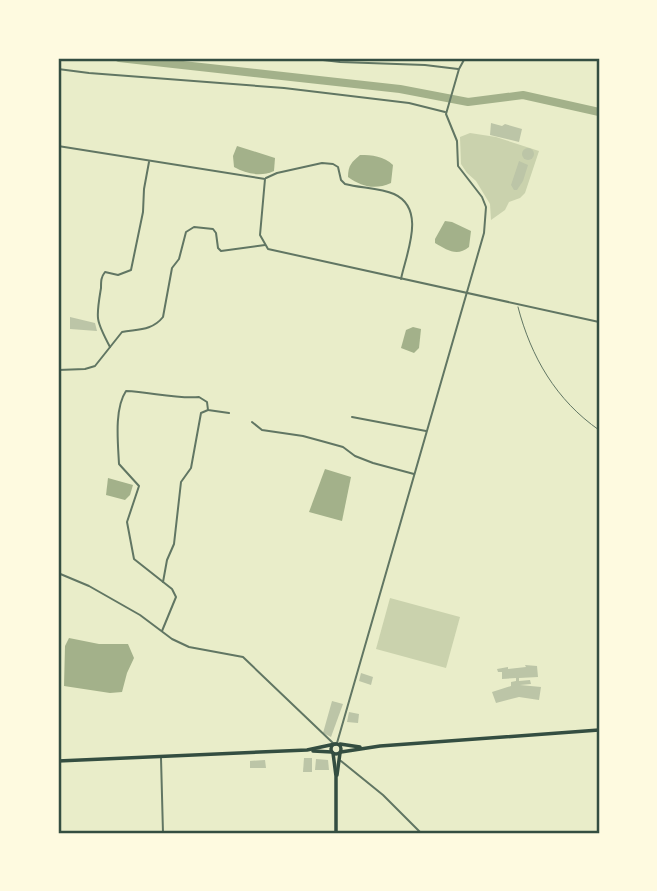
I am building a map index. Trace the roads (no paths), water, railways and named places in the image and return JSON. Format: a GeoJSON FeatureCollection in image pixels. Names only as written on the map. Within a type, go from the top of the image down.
{"type":"FeatureCollection","features":[{"type":"Feature","properties":{"kind":"highway"},"geometry":{"type":"LineString","coordinates":[[58,761],[307,750],[336,744],[362,747],[599,730]]}},
{"type":"Feature","properties":{"kind":"highway"},"geometry":{"type":"LineString","coordinates":[[336,744],[332,747],[336,776],[336,833]]}},
{"type":"Feature","properties":{"kind":"highway"},"geometry":{"type":"LineString","coordinates":[[336,744],[342,748],[336,776]]}},
{"type":"Feature","properties":{"kind":"highway"},"geometry":{"type":"LineString","coordinates":[[307,750],[340,753],[362,747]]}},
{"type":"Feature","properties":{"kind":"street"},"geometry":{"type":"LineString","coordinates":[[306,58],[459,69]]}},
{"type":"Feature","properties":{"kind":"street"},"geometry":{"type":"LineString","coordinates":[[58,573],[89,586],[140,615],[189,648],[243,657],[336,744],[484,233],[485,207],[482,197],[458,166],[457,141],[446,113],[465,58]]}},
{"type":"Feature","properties":{"kind":"street"},"geometry":{"type":"LineString","coordinates":[[58,69],[284,88],[417,104],[446,113]]}},
{"type":"Feature","properties":{"kind":"street"},"geometry":{"type":"LineString","coordinates":[[58,146],[265,179],[277,173],[327,163],[338,167],[341,180],[345,184],[393,194],[402,199],[408,207],[413,222],[401,279]]}},
{"type":"Feature","properties":{"kind":"street"},"geometry":{"type":"LineString","coordinates":[[110,347],[96,315],[101,279],[105,272],[123,274],[131,270],[134,263],[149,161]]}},
{"type":"Feature","properties":{"kind":"street"},"geometry":{"type":"LineString","coordinates":[[265,179],[260,235],[268,248],[599,322]]}},
{"type":"Feature","properties":{"kind":"street"},"geometry":{"type":"LineString","coordinates":[[58,370],[95,366],[121,332],[147,329],[158,323],[163,317],[172,268],[179,259],[186,232],[194,227],[213,229],[221,251],[266,245]]}},
{"type":"Feature","properties":{"kind":"street"},"geometry":{"type":"LineString","coordinates":[[162,631],[176,597],[175,592],[134,559],[131,551],[127,522],[139,486],[119,464],[122,397],[126,391],[184,398],[199,397],[207,402],[208,410]]}},
{"type":"Feature","properties":{"kind":"street"},"geometry":{"type":"LineString","coordinates":[[163,583],[167,560],[174,544],[181,482],[191,468],[201,413],[208,410],[229,413]]}},
{"type":"Feature","properties":{"kind":"street"},"geometry":{"type":"LineString","coordinates":[[352,417],[427,431]]}},
{"type":"Feature","properties":{"kind":"street"},"geometry":{"type":"LineString","coordinates":[[252,422],[262,430],[303,436],[343,447],[355,456],[373,463],[414,474]]}},
{"type":"Feature","properties":{"kind":"street"},"geometry":{"type":"LineString","coordinates":[[161,757],[163,833]]}},
{"type":"Feature","properties":{"kind":"street"},"geometry":{"type":"LineString","coordinates":[[340,760],[383,795],[421,833]]}},
{"type":"Feature","properties":{"kind":"lane"},"geometry":{"type":"LineString","coordinates":[[518,305],[524,333],[539,365],[572,407],[599,430]]}},
{"type":"Feature","properties":{"kind":"waterway"},"geometry":{"type":"LineString","coordinates":[[119,58],[400,89],[468,102],[523,95],[599,112]]}}]}
